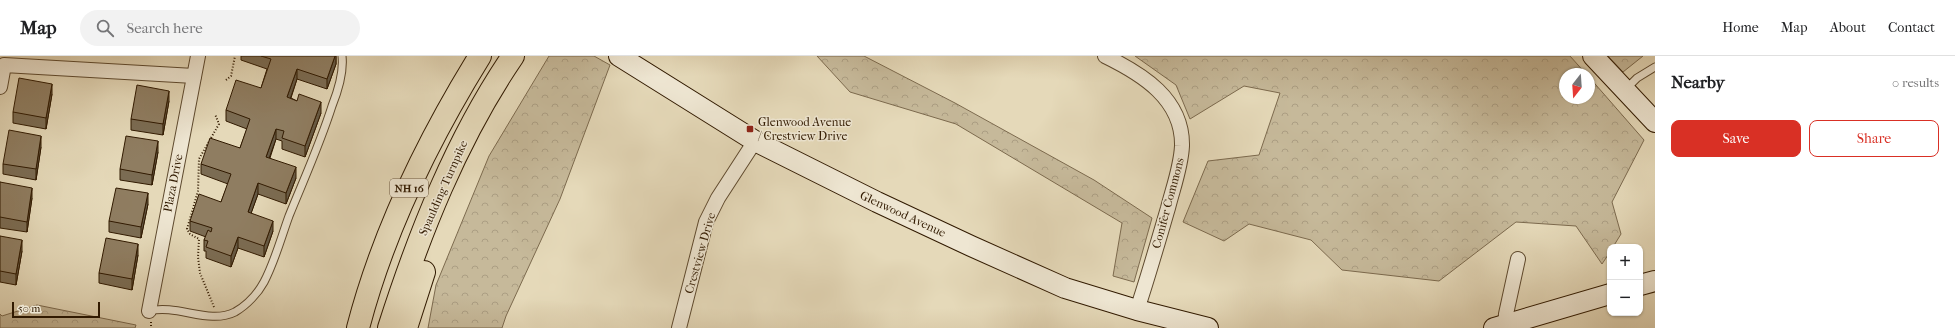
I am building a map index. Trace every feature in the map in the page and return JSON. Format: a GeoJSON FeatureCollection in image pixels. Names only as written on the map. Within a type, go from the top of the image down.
{"type":"FeatureCollection","features":[{"type":"Feature","properties":{"kind":"highway","name":"NH 16"},"geometry":{"type":"LineString","coordinates":[[358,328],[376,271],[404,199],[441,122],[480,56]]}},
{"type":"Feature","properties":{"kind":"highway","name":"Spaulding Turnpike"},"geometry":{"type":"LineString","coordinates":[[389,328],[421,239],[459,150],[512,56]]}},
{"type":"Feature","properties":{"kind":"highway"},"geometry":{"type":"LineString","coordinates":[[406,328],[455,183],[459,150]]}},
{"type":"Feature","properties":{"kind":"street","name":"Plaza Drive"},"geometry":{"type":"LineString","coordinates":[[149,311],[198,56]]}},
{"type":"Feature","properties":{"kind":"street","name":"Glenwood Avenue"},"geometry":{"type":"LineString","coordinates":[[619,56],[755,141],[877,202],[1038,277],[1065,288],[1137,310],[1208,328]]}},
{"type":"Feature","properties":{"kind":"street","name":"Conifer Commons"},"geometry":{"type":"LineString","coordinates":[[1105,56],[1138,73],[1156,87],[1171,108],[1181,132],[1182,146],[1177,174],[1137,310]]}},
{"type":"Feature","properties":{"kind":"street"},"geometry":{"type":"LineString","coordinates":[[1593,56],[1625,90],[1652,114]]}},
{"type":"Feature","properties":{"kind":"street"},"geometry":{"type":"LineString","coordinates":[[0,87],[2,65],[194,76]]}},
{"type":"Feature","properties":{"kind":"street","name":"Crestview Drive"},"geometry":{"type":"LineString","coordinates":[[679,328],[706,222],[718,198],[755,141]]}},
{"type":"Feature","properties":{"kind":"street"},"geometry":{"type":"LineString","coordinates":[[1500,326],[1518,258]]}},
{"type":"Feature","properties":{"kind":"street"},"geometry":{"type":"LineString","coordinates":[[1643,284],[1655,281]]}},
{"type":"Feature","properties":{"kind":"street"},"geometry":{"type":"LineString","coordinates":[[1500,326],[1607,295]]}},
{"type":"Feature","properties":{"kind":"lane"},"geometry":{"type":"LineString","coordinates":[[149,311],[160,308],[194,314],[224,316],[236,311],[247,303],[265,281],[290,215],[322,138],[340,82],[342,56]]}},
{"type":"Feature","properties":{"kind":"lane"},"geometry":{"type":"LineString","coordinates":[[1625,90],[1637,78],[1655,67]]}},
{"type":"Feature","properties":{"kind":"path"},"geometry":{"type":"LineString","coordinates":[[226,80],[231,76],[235,56]]}},
{"type":"Feature","properties":{"kind":"path"},"geometry":{"type":"LineString","coordinates":[[215,114],[219,124],[199,159],[198,191],[187,229],[190,234],[199,239],[198,257],[200,273],[219,316]]}},
{"type":"Feature","properties":{"kind":"green space"},"geometry":{"type":"Polygon","coordinates":[[[549,56],[594,56],[610,65],[560,199],[506,316],[502,328],[428,328],[436,285],[489,156],[549,56]]]}},
{"type":"Feature","properties":{"kind":"green space"},"geometry":{"type":"Polygon","coordinates":[[[817,56],[864,56],[955,103],[1094,180],[1152,218],[1134,282],[1113,276],[1122,223],[956,124],[850,92],[817,56]]]}},
{"type":"Feature","properties":{"kind":"green space"},"geometry":{"type":"Polygon","coordinates":[[[1135,56],[1570,56],[1581,68],[1559,68],[1559,104],[1595,104],[1595,84],[1644,140],[1612,202],[1621,234],[1615,244],[1607,244],[1607,256],[1602,264],[1576,226],[1516,222],[1439,281],[1342,270],[1311,240],[1249,224],[1224,241],[1183,222],[1208,161],[1259,155],[1280,93],[1244,86],[1190,119],[1176,85],[1135,56]]]}},
{"type":"Feature","properties":{"kind":"green space"},"geometry":{"type":"Polygon","coordinates":[[[1608,56],[1643,56],[1623,72],[1608,56]]]}},
{"type":"Feature","properties":{"kind":"green space"},"geometry":{"type":"Polygon","coordinates":[[[37,305],[136,325],[135,328],[0,328],[0,314],[2,316],[37,305]]]}},
{"type":"Feature","properties":{"kind":"building"},"geometry":{"type":"Polygon","coordinates":[[[261,56],[335,56],[327,79],[297,69],[287,97],[297,101],[299,94],[321,102],[305,146],[282,138],[284,131],[276,129],[266,157],[296,167],[286,193],[258,183],[248,212],[273,221],[264,246],[238,237],[231,256],[206,247],[208,241],[204,240],[208,230],[211,232],[212,228],[190,221],[199,194],[221,202],[231,174],[201,164],[210,138],[240,148],[250,119],[226,110],[236,80],[261,88],[271,59],[261,56]]]}},
{"type":"Feature","properties":{"kind":"building"},"geometry":{"type":"Polygon","coordinates":[[[19,78],[52,84],[46,118],[13,112],[19,78]]]}},
{"type":"Feature","properties":{"kind":"building"},"geometry":{"type":"Polygon","coordinates":[[[137,85],[169,91],[163,124],[131,119],[137,85]]]}},
{"type":"Feature","properties":{"kind":"building"},"geometry":{"type":"Polygon","coordinates":[[[9,130],[41,136],[36,169],[3,164],[9,130]]]}},
{"type":"Feature","properties":{"kind":"building"},"geometry":{"type":"Polygon","coordinates":[[[126,136],[158,141],[152,175],[120,169],[126,136]]]}},
{"type":"Feature","properties":{"kind":"building"},"geometry":{"type":"Polygon","coordinates":[[[0,182],[32,188],[27,222],[0,217],[0,182]]]}},
{"type":"Feature","properties":{"kind":"building"},"geometry":{"type":"Polygon","coordinates":[[[116,188],[148,193],[141,227],[109,221],[116,188]]]}},
{"type":"Feature","properties":{"kind":"building"},"geometry":{"type":"Polygon","coordinates":[[[0,236],[22,240],[16,274],[0,271],[0,236]]]}},
{"type":"Feature","properties":{"kind":"building"},"geometry":{"type":"Polygon","coordinates":[[[106,238],[138,244],[132,279],[99,273],[106,238]]]}},
{"type":"Feature","properties":{"kind":"place","name":"Glenwood Avenue / Crestview Drive"},"geometry":{"type":"Point","coordinates":[750,129]}}]}
